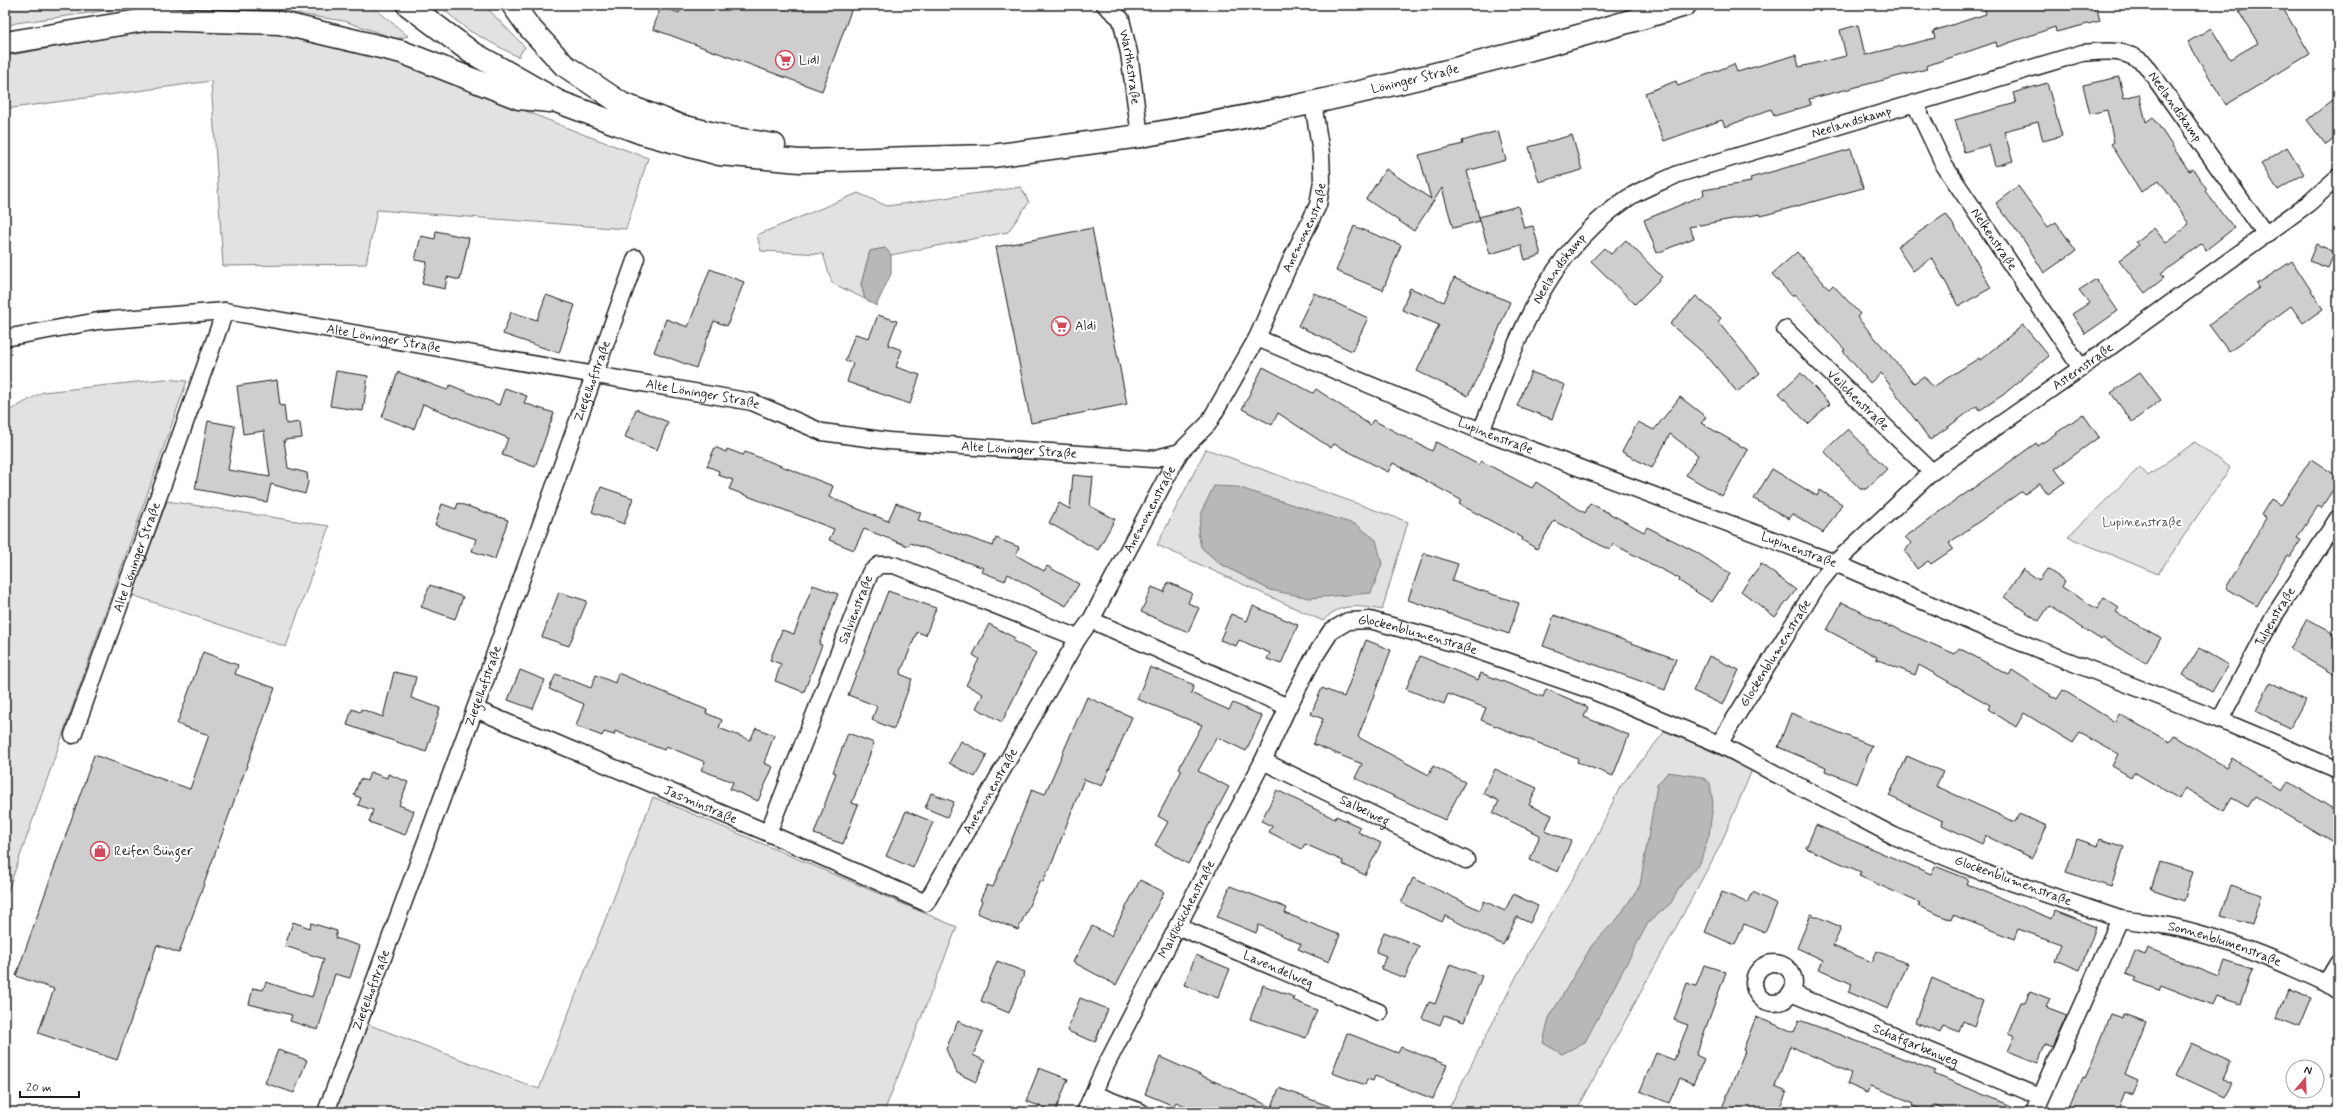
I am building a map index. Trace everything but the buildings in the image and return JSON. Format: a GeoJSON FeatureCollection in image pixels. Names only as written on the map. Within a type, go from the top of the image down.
{"type":"FeatureCollection","features":[{"type":"Feature","properties":{"kind":"main road"},"geometry":{"type":"LineString","coordinates":[[408,5],[471,52],[559,102],[642,133],[719,154],[800,161],[874,161]]}},
{"type":"Feature","properties":{"kind":"main road"},"geometry":{"type":"LineString","coordinates":[[513,5],[528,26],[564,65],[622,104],[681,126],[730,138],[874,161]]}},
{"type":"Feature","properties":{"kind":"main road","name":"Löninger Straße"},"geometry":{"type":"LineString","coordinates":[[874,161],[992,156],[1140,136],[1313,103],[1406,82],[1617,26],[1685,5]]}},
{"type":"Feature","properties":{"kind":"main road"},"geometry":{"type":"LineString","coordinates":[[5,44],[151,19],[280,23],[402,52],[518,98],[559,102]]}},
{"type":"Feature","properties":{"kind":"street","name":"Warthestraße"},"geometry":{"type":"LineString","coordinates":[[1105,5],[1121,19],[1129,53],[1140,136]]}},
{"type":"Feature","properties":{"kind":"street","name":"Neelandskamp"},"geometry":{"type":"LineString","coordinates":[[1482,431],[1534,303],[1563,258],[1593,225],[1629,197],[1678,174],[2082,53],[2107,51],[2132,54],[2145,64],[2266,235]]}},
{"type":"Feature","properties":{"kind":"street","name":"Anemonenstraße"},"geometry":{"type":"LineString","coordinates":[[926,903],[1078,638],[1091,620],[1180,452],[1208,424],[1257,338],[1292,258],[1318,205],[1322,181],[1321,153],[1313,103]]}},
{"type":"Feature","properties":{"kind":"street","name":"Nelkenstraße"},"geometry":{"type":"LineString","coordinates":[[1915,104],[1944,165],[2082,368]]}},
{"type":"Feature","properties":{"kind":"street","name":"Asternstraße"},"geometry":{"type":"LineString","coordinates":[[1835,564],[1932,472],[2082,368],[2266,235],[2309,202],[2338,177]]}},
{"type":"Feature","properties":{"kind":"street","name":"Ziegelhofstraße"},"geometry":{"type":"LineString","coordinates":[[326,1112],[475,709],[636,258]]}},
{"type":"Feature","properties":{"kind":"street","name":"Alte Löninger Straße"},"geometry":{"type":"LineString","coordinates":[[73,735],[225,311]]}},
{"type":"Feature","properties":{"kind":"street","name":"Alte Löninger Straße"},"geometry":{"type":"LineString","coordinates":[[5,338],[98,321],[225,311],[752,402],[822,432],[889,441],[1153,459],[1180,452]]}},
{"type":"Feature","properties":{"kind":"street","name":"Veilchenstraße"},"geometry":{"type":"LineString","coordinates":[[1785,329],[1932,472]]}},
{"type":"Feature","properties":{"kind":"street","name":"Lupinenstraße"},"geometry":{"type":"LineString","coordinates":[[1257,338],[1482,431],[1835,564],[1994,632],[2220,720],[2338,770]]}},
{"type":"Feature","properties":{"kind":"street","name":"Tulpenstraße"},"geometry":{"type":"LineString","coordinates":[[2220,720],[2276,614],[2338,518]]}},
{"type":"Feature","properties":{"kind":"street","name":"Glockenblumenstraße"},"geometry":{"type":"LineString","coordinates":[[1719,744],[1818,584],[1835,564]]}},
{"type":"Feature","properties":{"kind":"street","name":"Salvienstraße"},"geometry":{"type":"LineString","coordinates":[[768,833],[870,573],[879,565],[894,565],[1078,638]]}},
{"type":"Feature","properties":{"kind":"street"},"geometry":{"type":"LineString","coordinates":[[1091,620],[1288,707]]}},
{"type":"Feature","properties":{"kind":"street","name":"Glockenblumenstraße"},"geometry":{"type":"LineString","coordinates":[[1288,707],[1313,659],[1331,631],[1348,621],[1370,620],[1464,646],[1578,686],[1719,744],[1894,836],[1987,874],[2120,919]]}},
{"type":"Feature","properties":{"kind":"street","name":"Maiglöckchenstraße"},"geometry":{"type":"LineString","coordinates":[[1086,1112],[1093,1094],[1177,926],[1263,761],[1288,707]]}},
{"type":"Feature","properties":{"kind":"street","name":"Jasminstraße"},"geometry":{"type":"LineString","coordinates":[[475,709],[768,833],[926,903]]}},
{"type":"Feature","properties":{"kind":"street","name":"Salbeiweg"},"geometry":{"type":"LineString","coordinates":[[1263,761],[1466,860]]}},
{"type":"Feature","properties":{"kind":"street"},"geometry":{"type":"LineString","coordinates":[[2034,1112],[2120,919]]}},
{"type":"Feature","properties":{"kind":"street","name":"Sonnenblumenstraße"},"geometry":{"type":"LineString","coordinates":[[2120,919],[2174,927],[2232,945],[2292,967],[2332,987],[2338,963]]}},
{"type":"Feature","properties":{"kind":"street","name":"Lavendelweg"},"geometry":{"type":"LineString","coordinates":[[1177,926],[1379,1012]]}},
{"type":"Feature","properties":{"kind":"street","name":"Schafgarbenweg"},"geometry":{"type":"LineString","coordinates":[[1792,993],[2040,1097]]}},
{"type":"Feature","properties":{"kind":"street"},"geometry":{"type":"LineString","coordinates":[[1093,1094],[1141,1112]]}},
{"type":"Feature","properties":{"kind":"green space"},"geometry":{"type":"Polygon","coordinates":[[[7,5],[371,5],[408,36],[397,39],[344,21],[265,9],[140,6],[16,23],[5,27],[7,5]]]}},
{"type":"Feature","properties":{"kind":"green space"},"geometry":{"type":"Polygon","coordinates":[[[438,5],[484,5],[525,47],[518,57],[468,30],[438,5]]]}},
{"type":"Feature","properties":{"kind":"green space"},"geometry":{"type":"Polygon","coordinates":[[[146,31],[272,32],[397,59],[585,135],[648,158],[626,229],[377,210],[366,264],[223,266],[211,81],[5,109],[5,56],[146,31]]]}},
{"type":"Feature","properties":{"kind":"green space"},"geometry":{"type":"Polygon","coordinates":[[[1021,187],[1029,202],[1008,232],[891,255],[885,248],[870,251],[861,284],[865,299],[832,283],[823,254],[761,251],[757,235],[858,193],[887,206],[1021,187]]]}},
{"type":"Feature","properties":{"kind":"green space"},"geometry":{"type":"Polygon","coordinates":[[[165,379],[187,381],[5,899],[5,413],[43,392],[165,379]]]}},
{"type":"Feature","properties":{"kind":"green space","name":"Lupinenstraße"},"geometry":{"type":"Polygon","coordinates":[[[2195,442],[2230,468],[2158,574],[2068,537],[2140,467],[2148,476],[2195,442]]]}},
{"type":"Feature","properties":{"kind":"green space"},"geometry":{"type":"Polygon","coordinates":[[[1206,449],[1408,522],[1382,610],[1365,607],[1343,608],[1329,615],[1323,621],[1157,545],[1206,449]],[[1201,547],[1219,563],[1270,590],[1338,594],[1371,592],[1201,547]]]}},
{"type":"Feature","properties":{"kind":"green space"},"geometry":{"type":"Polygon","coordinates":[[[167,501],[329,526],[286,647],[132,595],[167,501]]]}},
{"type":"Feature","properties":{"kind":"green space"},"geometry":{"type":"Polygon","coordinates":[[[1666,730],[1752,770],[1720,846],[1576,1112],[1447,1112],[1532,946],[1590,850],[1620,787],[1666,730]]]}},
{"type":"Feature","properties":{"kind":"green space"},"geometry":{"type":"Polygon","coordinates":[[[653,797],[957,927],[884,1112],[335,1112],[367,1024],[539,1089],[653,797]]]}},
{"type":"Feature","properties":{"kind":"shaded area"},"geometry":{"type":"Polygon","coordinates":[[[885,248],[891,255],[891,274],[876,306],[865,299],[861,284],[870,251],[885,248]]]}},
{"type":"Feature","properties":{"kind":"shaded area"},"geometry":{"type":"Polygon","coordinates":[[[1214,486],[1237,487],[1357,525],[1376,540],[1382,564],[1371,593],[1310,598],[1270,590],[1219,563],[1201,547],[1198,532],[1203,508],[1214,486]]]}},
{"type":"Feature","properties":{"kind":"shaded area"},"geometry":{"type":"Polygon","coordinates":[[[1668,772],[1702,777],[1710,783],[1713,804],[1709,835],[1700,863],[1681,885],[1671,903],[1648,923],[1585,1042],[1562,1054],[1543,1043],[1549,1018],[1592,945],[1618,918],[1640,885],[1657,785],[1668,772]]]}},
{"type":"Feature","properties":{"kind":"place","name":"Lidl"},"geometry":{"type":"Point","coordinates":[785,60]}},
{"type":"Feature","properties":{"kind":"place","name":"Aldi"},"geometry":{"type":"Point","coordinates":[1061,326]}},
{"type":"Feature","properties":{"kind":"place","name":"Reifen Bünger"},"geometry":{"type":"Point","coordinates":[100,851]}}]}
